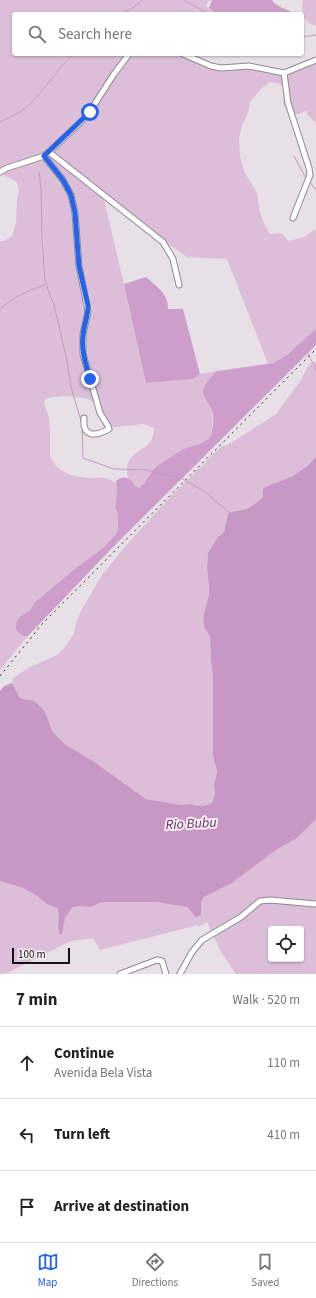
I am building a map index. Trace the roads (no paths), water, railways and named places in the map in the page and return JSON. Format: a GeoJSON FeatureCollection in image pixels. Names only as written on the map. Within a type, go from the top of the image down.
{"type":"FeatureCollection","features":[{"type":"Feature","properties":{"kind":"street"},"geometry":{"type":"LineString","coordinates":[[0,172],[7,168],[44,156],[49,152],[88,116],[114,74],[128,56]]}},
{"type":"Feature","properties":{"kind":"street"},"geometry":{"type":"LineString","coordinates":[[188,56],[211,66],[221,68],[249,66],[284,72],[316,60]]}},
{"type":"Feature","properties":{"kind":"street"},"geometry":{"type":"LineString","coordinates":[[284,72],[288,103],[310,175],[293,218]]}},
{"type":"Feature","properties":{"kind":"street"},"geometry":{"type":"LineString","coordinates":[[49,152],[163,242],[173,259],[179,285]]}},
{"type":"Feature","properties":{"kind":"street"},"geometry":{"type":"LineString","coordinates":[[44,156],[66,183],[71,195],[75,213],[77,252],[88,306],[83,334],[83,354],[100,413],[108,426],[108,429],[98,433],[89,433],[84,427],[84,418]]}},
{"type":"Feature","properties":{"kind":"street"},"geometry":{"type":"LineString","coordinates":[[180,974],[192,952],[202,940],[260,902],[270,900],[316,904]]}},
{"type":"Feature","properties":{"kind":"street"},"geometry":{"type":"LineString","coordinates":[[120,974],[157,960],[161,960],[166,974]]}},
{"type":"Feature","properties":{"kind":"water","name":"Rio Bubu"},"geometry":{"type":"Polygon","coordinates":[[[316,457],[316,819],[297,838],[276,850],[232,883],[204,897],[201,902],[201,915],[196,917],[187,907],[156,902],[102,902],[91,907],[78,906],[72,908],[65,918],[62,934],[60,935],[58,929],[59,916],[57,908],[47,904],[23,888],[0,881],[0,691],[4,686],[12,683],[20,698],[34,701],[42,708],[46,714],[52,731],[66,745],[93,761],[146,799],[197,806],[204,806],[212,803],[215,793],[214,786],[217,771],[213,756],[213,677],[210,637],[204,627],[203,617],[209,595],[207,568],[208,553],[218,537],[224,532],[228,514],[253,505],[263,497],[263,489],[265,487],[293,476],[306,467],[316,457]]]}},
{"type":"Feature","properties":{"kind":"waterway"},"geometry":{"type":"LineString","coordinates":[[124,12],[143,0]]}},
{"type":"Feature","properties":{"kind":"waterway"},"geometry":{"type":"LineString","coordinates":[[184,0],[205,12]]}},
{"type":"Feature","properties":{"kind":"waterway"},"geometry":{"type":"LineString","coordinates":[[304,37],[316,35]]}},
{"type":"Feature","properties":{"kind":"waterway"},"geometry":{"type":"LineString","coordinates":[[0,122],[26,108],[72,56]]}},
{"type":"Feature","properties":{"kind":"waterway"},"geometry":{"type":"LineString","coordinates":[[294,156],[306,178]]}},
{"type":"Feature","properties":{"kind":"waterway"},"geometry":{"type":"LineString","coordinates":[[39,172],[45,280],[54,305],[67,361],[71,387],[82,424],[83,458],[114,469],[147,470],[179,477],[204,491],[231,514]]}},
{"type":"Feature","properties":{"kind":"waterway"},"geometry":{"type":"LineString","coordinates":[[309,181],[316,190]]}},
{"type":"Feature","properties":{"kind":"waterway"},"geometry":{"type":"LineString","coordinates":[[0,309],[21,294],[45,285]]}},
{"type":"Feature","properties":{"kind":"waterway"},"geometry":{"type":"LineString","coordinates":[[316,339],[307,350],[316,370]]}},
{"type":"Feature","properties":{"kind":"railway"},"geometry":{"type":"LineString","coordinates":[[0,676],[43,623],[316,349]]}}]}
